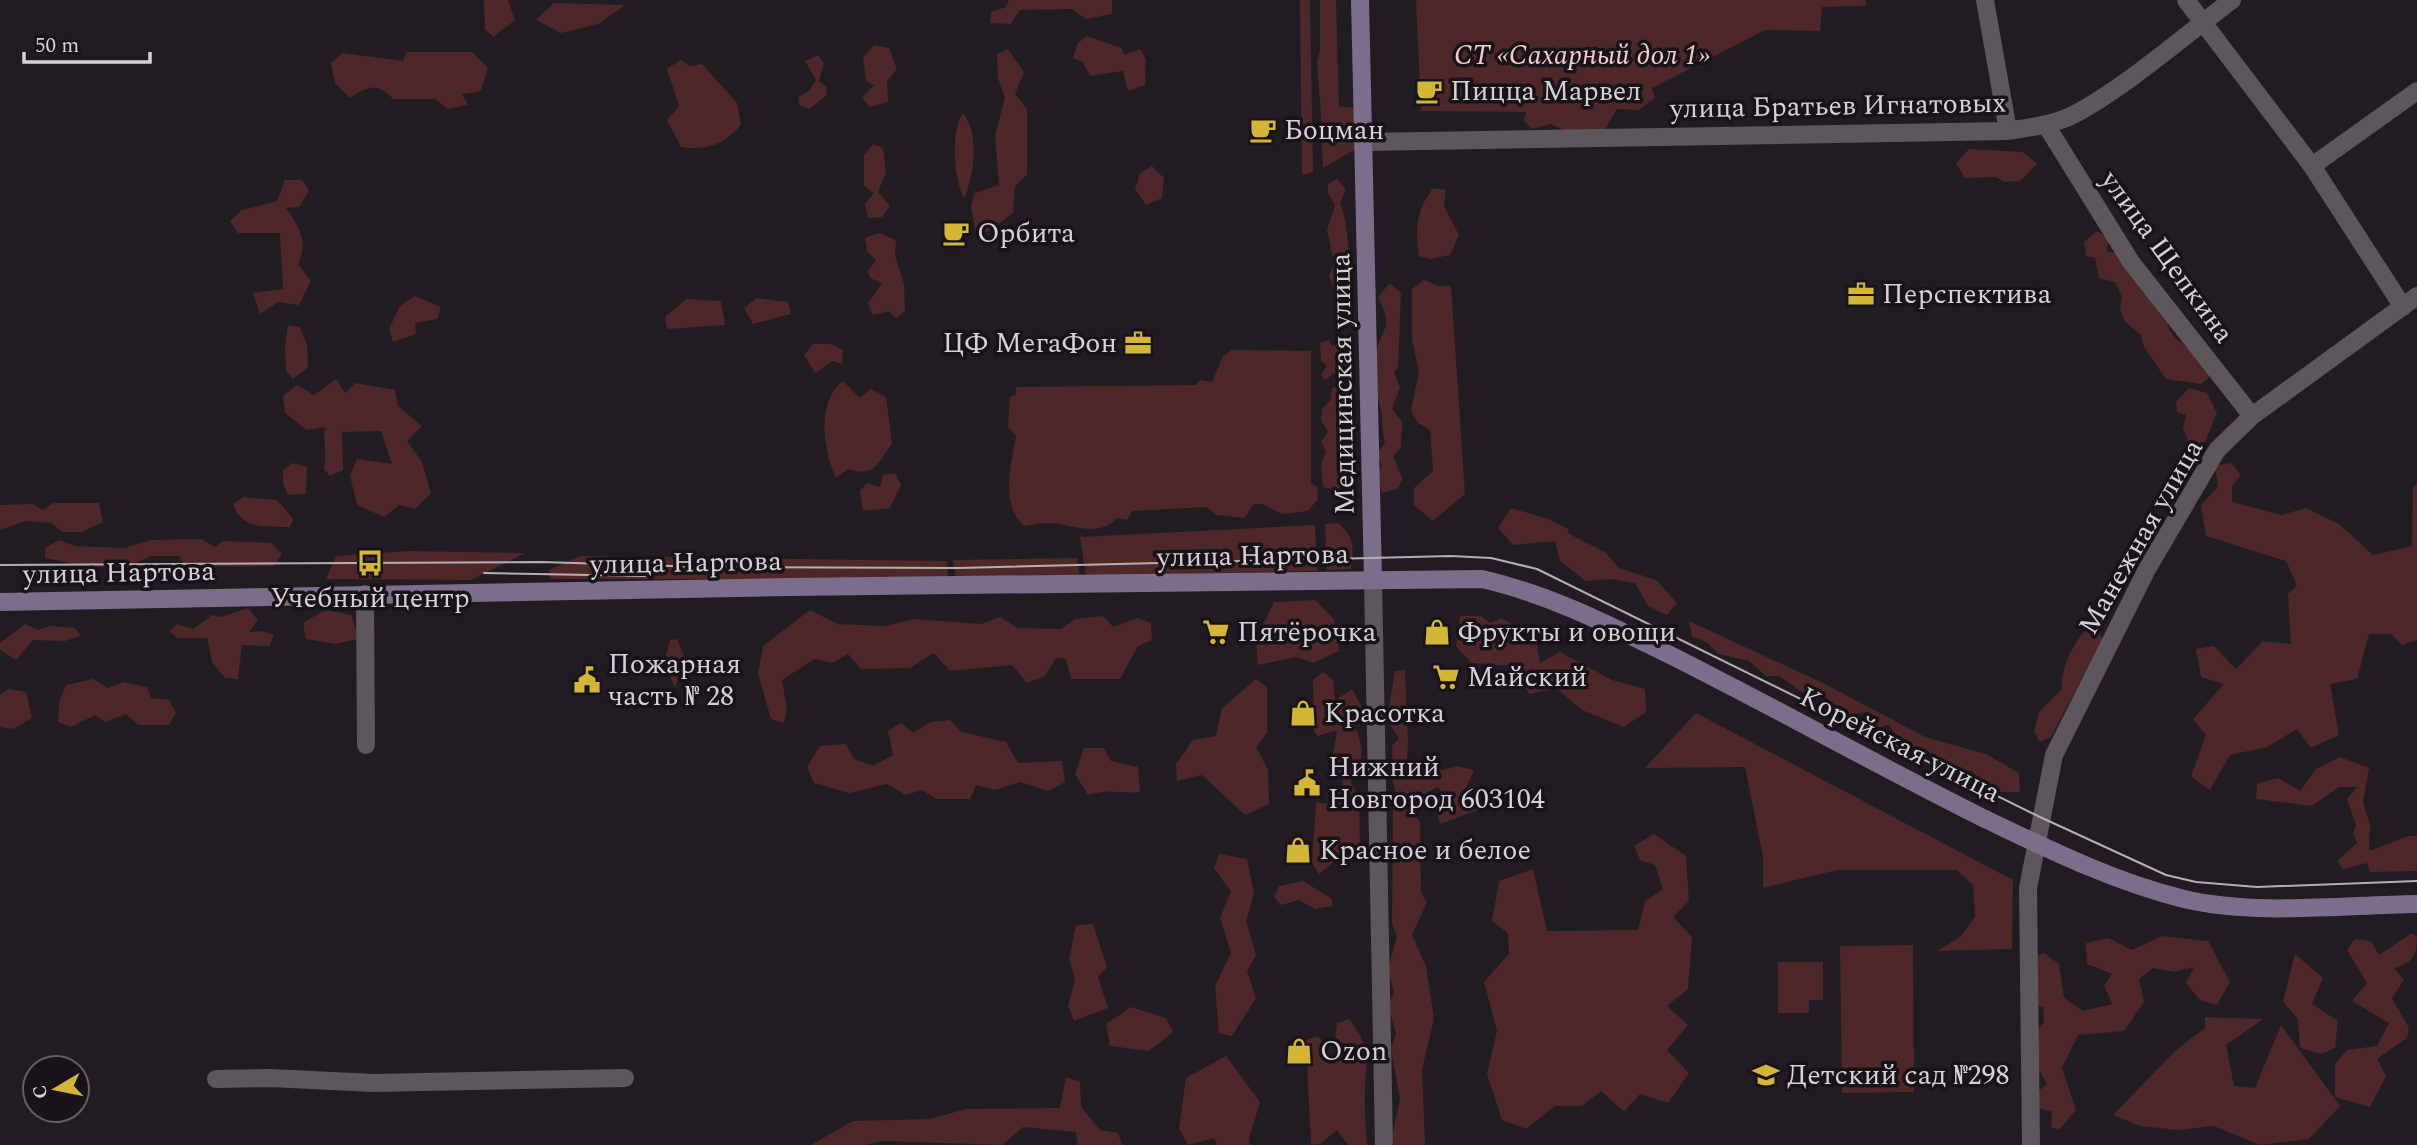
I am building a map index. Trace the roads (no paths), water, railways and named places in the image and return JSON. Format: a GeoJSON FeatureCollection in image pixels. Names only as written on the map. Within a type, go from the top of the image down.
{"type":"FeatureCollection","features":[{"type":"Feature","properties":{"kind":"street","name":"Медицинская улица"},"geometry":{"type":"LineString","coordinates":[[1360,0],[1384,1145]]}},
{"type":"Feature","properties":{"kind":"street"},"geometry":{"type":"LineString","coordinates":[[1985,0],[2008,131]]}},
{"type":"Feature","properties":{"kind":"street"},"geometry":{"type":"LineString","coordinates":[[2186,0],[2312,166],[2410,302]]}},
{"type":"Feature","properties":{"kind":"street","name":"улица Братьев Игнатовых"},"geometry":{"type":"LineString","coordinates":[[1364,142],[2008,131],[2046,125],[2074,115],[2100,98],[2232,0]]}},
{"type":"Feature","properties":{"kind":"street"},"geometry":{"type":"LineString","coordinates":[[2312,166],[2417,91]]}},
{"type":"Feature","properties":{"kind":"street","name":"улица Щепкина"},"geometry":{"type":"LineString","coordinates":[[2046,125],[2131,262],[2252,416]]}},
{"type":"Feature","properties":{"kind":"street","name":"Манежная улица"},"geometry":{"type":"LineString","coordinates":[[2031,1145],[2026,936],[2028,888],[2038,844],[2042,804],[2060,743],[2179,511],[2217,450],[2252,416],[2410,302]]}},
{"type":"Feature","properties":{"kind":"street","name":"Корейская улица"},"geometry":{"type":"LineString","coordinates":[[1373,580],[1482,579],[1522,588],[1578,610],[1724,682],[1890,772],[2038,844],[2140,887],[2188,900],[2244,907],[2417,904]]}},
{"type":"Feature","properties":{"kind":"street","name":"улица Нартова"},"geometry":{"type":"LineString","coordinates":[[0,602],[365,594],[1373,580]]}},
{"type":"Feature","properties":{"kind":"street"},"geometry":{"type":"LineString","coordinates":[[365,594],[366,745]]}},
{"type":"Feature","properties":{"kind":"street"},"geometry":{"type":"LineString","coordinates":[[216,1079],[270,1078],[374,1083],[625,1078]]}},
{"type":"Feature","properties":{"kind":"tram line"},"geometry":{"type":"LineString","coordinates":[[0,565],[541,562],[705,567],[959,568],[1451,556],[1491,558],[1537,569],[2040,817],[2166,875],[2196,882],[2257,887],[2417,881]]}},
{"type":"Feature","properties":{"kind":"tram line"},"geometry":{"type":"LineString","coordinates":[[484,573],[645,576]]}},
{"type":"Feature","properties":{"kind":"place","name":"Пицца Марвел"},"geometry":{"type":"Point","coordinates":[1429,91]}},
{"type":"Feature","properties":{"kind":"place","name":"Боцман"},"geometry":{"type":"Point","coordinates":[1263,130]}},
{"type":"Feature","properties":{"kind":"place","name":"Орбита"},"geometry":{"type":"Point","coordinates":[956,233]}},
{"type":"Feature","properties":{"kind":"place","name":"Перспектива"},"geometry":{"type":"Point","coordinates":[1861,294]}},
{"type":"Feature","properties":{"kind":"place","name":"ЦФ МегаФон"},"geometry":{"type":"Point","coordinates":[1138,343]}},
{"type":"Feature","properties":{"kind":"place","name":"Учебный центр"},"geometry":{"type":"Point","coordinates":[370,563]}},
{"type":"Feature","properties":{"kind":"place","name":"Пятёрочка"},"geometry":{"type":"Point","coordinates":[1216,632]}},
{"type":"Feature","properties":{"kind":"place","name":"Фрукты и овощи"},"geometry":{"type":"Point","coordinates":[1437,632]}},
{"type":"Feature","properties":{"kind":"place","name":"Майский"},"geometry":{"type":"Point","coordinates":[1446,677]}},
{"type":"Feature","properties":{"kind":"place","name":"Пожарная часть № 28"},"geometry":{"type":"Point","coordinates":[587,680]}},
{"type":"Feature","properties":{"kind":"place","name":"Красотка"},"geometry":{"type":"Point","coordinates":[1303,713]}},
{"type":"Feature","properties":{"kind":"place","name":"Нижний Новгород 603104"},"geometry":{"type":"Point","coordinates":[1307,783]}},
{"type":"Feature","properties":{"kind":"place","name":"Красное и белое"},"geometry":{"type":"Point","coordinates":[1298,850]}},
{"type":"Feature","properties":{"kind":"place","name":"Ozon"},"geometry":{"type":"Point","coordinates":[1299,1051]}},
{"type":"Feature","properties":{"kind":"place","name":"Детский сад №298"},"geometry":{"type":"Point","coordinates":[1766,1075]}},
{"type":"Feature","properties":{"kind":"park label","name":"СТ «Сахарный дол 1»"},"geometry":{"type":"Point","coordinates":[1582,55]}}]}
